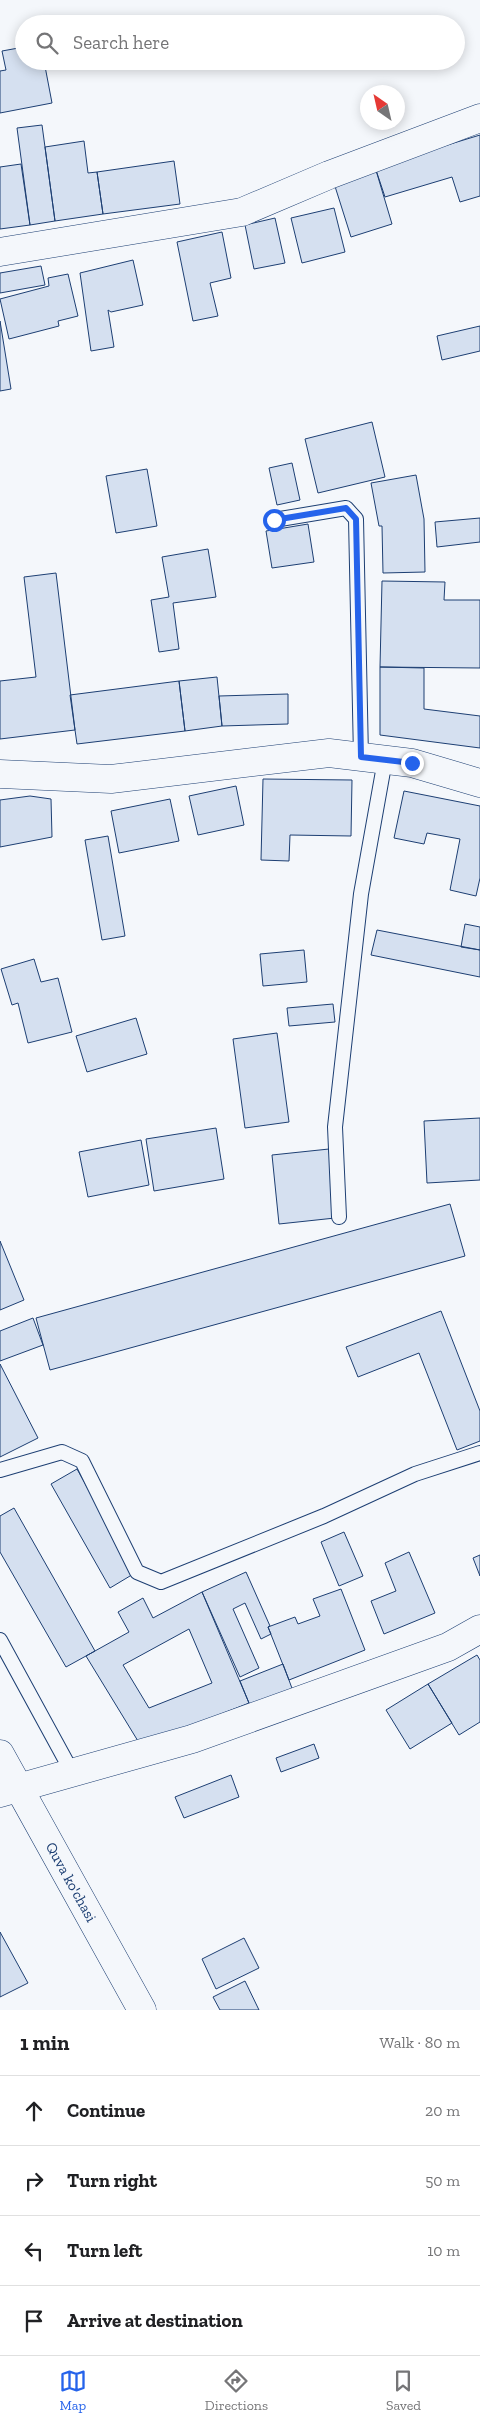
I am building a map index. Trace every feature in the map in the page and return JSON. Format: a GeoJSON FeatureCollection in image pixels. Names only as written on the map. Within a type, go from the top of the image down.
{"type":"FeatureCollection","features":[{"type":"Feature","properties":{"kind":"street"},"geometry":{"type":"LineString","coordinates":[[0,252],[242,212],[328,175],[480,118]]}},
{"type":"Feature","properties":{"kind":"street"},"geometry":{"type":"LineString","coordinates":[[0,774],[111,779],[329,753],[412,763],[480,782]]}},
{"type":"Feature","properties":{"kind":"street"},"geometry":{"type":"LineString","coordinates":[[9,1790],[192,1739],[448,1647],[480,1629]]}},
{"type":"Feature","properties":{"kind":"street","name":"Quva ko'chasi"},"geometry":{"type":"LineString","coordinates":[[0,1754],[9,1790],[142,2010]]}},
{"type":"Feature","properties":{"kind":"lane"},"geometry":{"type":"LineString","coordinates":[[274,520],[346,508],[356,519],[373,758],[361,894],[335,1127],[339,1217]]}},
{"type":"Feature","properties":{"kind":"lane"},"geometry":{"type":"LineString","coordinates":[[0,1470],[62,1452],[82,1461],[137,1572],[161,1582],[324,1516],[415,1474],[480,1452]]}},
{"type":"Feature","properties":{"kind":"lane"},"geometry":{"type":"LineString","coordinates":[[0,1640],[72,1772]]}},
{"type":"Feature","properties":{"kind":"building"},"geometry":{"type":"Polygon","coordinates":[[[15,49],[15,70],[46,70],[52,103],[0,113],[0,71],[6,70],[2,51],[15,49]]]}},
{"type":"Feature","properties":{"kind":"building"},"geometry":{"type":"Polygon","coordinates":[[[42,125],[55,221],[30,225],[17,128],[42,125]]]}},
{"type":"Feature","properties":{"kind":"building"},"geometry":{"type":"Polygon","coordinates":[[[480,135],[480,196],[460,202],[452,177],[385,197],[375,167],[480,135]]]}},
{"type":"Feature","properties":{"kind":"building"},"geometry":{"type":"Polygon","coordinates":[[[84,141],[88,173],[97,172],[103,214],[55,221],[45,147],[84,141]]]}},
{"type":"Feature","properties":{"kind":"building"},"geometry":{"type":"Polygon","coordinates":[[[174,161],[180,204],[103,214],[97,172],[174,161]]]}},
{"type":"Feature","properties":{"kind":"building"},"geometry":{"type":"Polygon","coordinates":[[[21,164],[30,225],[0,229],[0,167],[21,164]]]}},
{"type":"Feature","properties":{"kind":"building"},"geometry":{"type":"Polygon","coordinates":[[[375,167],[392,224],[351,237],[333,180],[375,167]]]}},
{"type":"Feature","properties":{"kind":"building"},"geometry":{"type":"Polygon","coordinates":[[[334,208],[345,252],[302,263],[291,218],[334,208]]]}},
{"type":"Feature","properties":{"kind":"building"},"geometry":{"type":"Polygon","coordinates":[[[275,218],[285,263],[254,269],[245,225],[275,218]]]}},
{"type":"Feature","properties":{"kind":"building"},"geometry":{"type":"Polygon","coordinates":[[[222,232],[231,278],[210,283],[218,316],[193,321],[177,242],[222,232]]]}},
{"type":"Feature","properties":{"kind":"building"},"geometry":{"type":"Polygon","coordinates":[[[133,260],[143,305],[111,312],[108,310],[114,347],[91,351],[80,273],[133,260]]]}},
{"type":"Feature","properties":{"kind":"building"},"geometry":{"type":"Polygon","coordinates":[[[41,266],[45,285],[0,293],[0,273],[41,266]]]}},
{"type":"Feature","properties":{"kind":"building"},"geometry":{"type":"Polygon","coordinates":[[[68,274],[78,316],[58,321],[59,326],[9,339],[0,299],[49,286],[48,278],[68,274]]]}},
{"type":"Feature","properties":{"kind":"building"},"geometry":{"type":"Polygon","coordinates":[[[0,321],[11,389],[0,391],[0,321]]]}},
{"type":"Feature","properties":{"kind":"building"},"geometry":{"type":"Polygon","coordinates":[[[480,326],[480,351],[442,360],[437,336],[480,326]]]}},
{"type":"Feature","properties":{"kind":"building"},"geometry":{"type":"Polygon","coordinates":[[[372,422],[385,477],[318,493],[305,439],[372,422]]]}},
{"type":"Feature","properties":{"kind":"building"},"geometry":{"type":"Polygon","coordinates":[[[292,463],[300,500],[277,505],[269,468],[292,463]]]}},
{"type":"Feature","properties":{"kind":"building"},"geometry":{"type":"Polygon","coordinates":[[[147,469],[157,526],[116,533],[106,476],[147,469]]]}},
{"type":"Feature","properties":{"kind":"building"},"geometry":{"type":"Polygon","coordinates":[[[416,475],[424,519],[425,572],[383,573],[382,526],[379,526],[371,483],[416,475]]]}},
{"type":"Feature","properties":{"kind":"building"},"geometry":{"type":"Polygon","coordinates":[[[480,518],[480,542],[437,547],[435,522],[480,518]]]}},
{"type":"Feature","properties":{"kind":"building"},"geometry":{"type":"Polygon","coordinates":[[[308,524],[314,562],[272,568],[266,531],[308,524]]]}},
{"type":"Feature","properties":{"kind":"building"},"geometry":{"type":"Polygon","coordinates":[[[208,549],[216,597],[173,603],[179,649],[159,652],[151,600],[169,597],[162,557],[208,549]]]}},
{"type":"Feature","properties":{"kind":"building"},"geometry":{"type":"Polygon","coordinates":[[[56,573],[75,730],[0,739],[0,681],[36,677],[24,577],[56,573]]]}},
{"type":"Feature","properties":{"kind":"building"},"geometry":{"type":"Polygon","coordinates":[[[382,581],[445,582],[444,600],[480,600],[480,668],[380,667],[382,581]]]}},
{"type":"Feature","properties":{"kind":"building"},"geometry":{"type":"Polygon","coordinates":[[[380,667],[424,668],[424,709],[480,716],[480,748],[380,735],[380,667]]]}},
{"type":"Feature","properties":{"kind":"building"},"geometry":{"type":"Polygon","coordinates":[[[217,677],[222,726],[185,731],[179,681],[217,677]]]}},
{"type":"Feature","properties":{"kind":"building"},"geometry":{"type":"Polygon","coordinates":[[[179,681],[185,731],[77,744],[70,695],[179,681]]]}},
{"type":"Feature","properties":{"kind":"building"},"geometry":{"type":"Polygon","coordinates":[[[288,694],[288,724],[222,726],[219,696],[288,694]]]}},
{"type":"Feature","properties":{"kind":"building"},"geometry":{"type":"Polygon","coordinates":[[[263,779],[352,780],[351,836],[290,835],[289,861],[261,860],[263,779]]]}},
{"type":"Feature","properties":{"kind":"building"},"geometry":{"type":"Polygon","coordinates":[[[236,786],[244,825],[198,835],[189,796],[236,786]]]}},
{"type":"Feature","properties":{"kind":"building"},"geometry":{"type":"Polygon","coordinates":[[[404,791],[480,806],[480,878],[476,896],[450,890],[460,839],[427,833],[424,844],[394,838],[404,791]]]}},
{"type":"Feature","properties":{"kind":"building"},"geometry":{"type":"Polygon","coordinates":[[[30,796],[51,799],[52,837],[0,847],[0,800],[30,796]]]}},
{"type":"Feature","properties":{"kind":"building"},"geometry":{"type":"Polygon","coordinates":[[[170,799],[179,841],[119,853],[111,811],[170,799]]]}},
{"type":"Feature","properties":{"kind":"building"},"geometry":{"type":"Polygon","coordinates":[[[108,836],[125,936],[102,940],[85,840],[108,836]]]}},
{"type":"Feature","properties":{"kind":"building"},"geometry":{"type":"Polygon","coordinates":[[[465,924],[480,927],[480,950],[461,947],[465,924]]]}},
{"type":"Feature","properties":{"kind":"building"},"geometry":{"type":"Polygon","coordinates":[[[377,930],[480,950],[480,977],[371,955],[377,930]]]}},
{"type":"Feature","properties":{"kind":"building"},"geometry":{"type":"Polygon","coordinates":[[[304,950],[307,982],[263,986],[260,954],[304,950]]]}},
{"type":"Feature","properties":{"kind":"building"},"geometry":{"type":"Polygon","coordinates":[[[34,959],[41,982],[58,978],[72,1032],[28,1043],[18,1003],[12,1005],[1,969],[34,959]]]}},
{"type":"Feature","properties":{"kind":"building"},"geometry":{"type":"Polygon","coordinates":[[[333,1004],[335,1022],[289,1026],[287,1008],[333,1004]]]}},
{"type":"Feature","properties":{"kind":"building"},"geometry":{"type":"Polygon","coordinates":[[[136,1018],[147,1054],[87,1072],[76,1036],[136,1018]]]}},
{"type":"Feature","properties":{"kind":"building"},"geometry":{"type":"Polygon","coordinates":[[[277,1033],[289,1122],[245,1128],[233,1039],[277,1033]]]}},
{"type":"Feature","properties":{"kind":"building"},"geometry":{"type":"Polygon","coordinates":[[[480,1118],[480,1180],[427,1183],[424,1121],[480,1118]]]}},
{"type":"Feature","properties":{"kind":"building"},"geometry":{"type":"Polygon","coordinates":[[[216,1128],[224,1179],[154,1191],[146,1139],[216,1128]]]}},
{"type":"Feature","properties":{"kind":"building"},"geometry":{"type":"Polygon","coordinates":[[[141,1140],[149,1185],[88,1197],[79,1152],[141,1140]]]}},
{"type":"Feature","properties":{"kind":"building"},"geometry":{"type":"Polygon","coordinates":[[[329,1149],[335,1218],[279,1224],[272,1155],[329,1149]]]}},
{"type":"Feature","properties":{"kind":"building"},"geometry":{"type":"Polygon","coordinates":[[[450,1204],[465,1256],[50,1370],[36,1318],[450,1204]]]}},
{"type":"Feature","properties":{"kind":"building"},"geometry":{"type":"Polygon","coordinates":[[[0,1241],[24,1300],[0,1310],[0,1241]]]}},
{"type":"Feature","properties":{"kind":"building"},"geometry":{"type":"Polygon","coordinates":[[[441,1311],[480,1411],[480,1441],[457,1450],[419,1353],[358,1377],[346,1347],[441,1311]]]}},
{"type":"Feature","properties":{"kind":"building"},"geometry":{"type":"Polygon","coordinates":[[[33,1318],[43,1345],[0,1361],[0,1331],[33,1318]]]}},
{"type":"Feature","properties":{"kind":"building"},"geometry":{"type":"Polygon","coordinates":[[[0,1364],[38,1438],[0,1457],[0,1364]]]}},
{"type":"Feature","properties":{"kind":"building"},"geometry":{"type":"Polygon","coordinates":[[[77,1469],[135,1573],[110,1588],[51,1484],[77,1469]]]}},
{"type":"Feature","properties":{"kind":"building"},"geometry":{"type":"Polygon","coordinates":[[[14,1508],[95,1651],[66,1667],[0,1552],[0,1516],[14,1508]]]}},
{"type":"Feature","properties":{"kind":"building"},"geometry":{"type":"Polygon","coordinates":[[[344,1532],[363,1576],[339,1586],[321,1542],[344,1532]]]}},
{"type":"Feature","properties":{"kind":"building"},"geometry":{"type":"Polygon","coordinates":[[[409,1552],[435,1613],[384,1634],[371,1601],[396,1591],[385,1563],[409,1552]]]}},
{"type":"Feature","properties":{"kind":"building"},"geometry":{"type":"Polygon","coordinates":[[[480,1555],[480,1576],[473,1558],[480,1555]]]}},
{"type":"Feature","properties":{"kind":"building"},"geometry":{"type":"Polygon","coordinates":[[[246,1572],[270,1626],[268,1627],[271,1634],[261,1639],[245,1603],[233,1609],[259,1668],[240,1677],[202,1592],[246,1572]]]}},
{"type":"Feature","properties":{"kind":"building"},"geometry":{"type":"Polygon","coordinates":[[[341,1589],[365,1650],[289,1680],[268,1627],[295,1617],[298,1624],[320,1616],[313,1599],[341,1589]]]}},
{"type":"Feature","properties":{"kind":"building"},"geometry":{"type":"Polygon","coordinates":[[[202,1592],[249,1703],[141,1746],[86,1656],[129,1632],[118,1612],[143,1598],[153,1618],[202,1592]],[[189,1629],[123,1665],[149,1708],[212,1683],[189,1629]]]}},
{"type":"Feature","properties":{"kind":"building"},"geometry":{"type":"Polygon","coordinates":[[[477,1655],[480,1660],[480,1722],[459,1735],[428,1684],[477,1655]]]}},
{"type":"Feature","properties":{"kind":"building"},"geometry":{"type":"Polygon","coordinates":[[[283,1664],[293,1691],[251,1708],[240,1681],[283,1664]]]}},
{"type":"Feature","properties":{"kind":"building"},"geometry":{"type":"Polygon","coordinates":[[[428,1684],[452,1723],[410,1749],[386,1710],[428,1684]]]}},
{"type":"Feature","properties":{"kind":"building"},"geometry":{"type":"Polygon","coordinates":[[[314,1744],[319,1758],[281,1772],[276,1758],[314,1744]]]}},
{"type":"Feature","properties":{"kind":"building"},"geometry":{"type":"Polygon","coordinates":[[[231,1775],[239,1797],[184,1818],[175,1797],[231,1775]]]}},
{"type":"Feature","properties":{"kind":"building"},"geometry":{"type":"Polygon","coordinates":[[[0,1932],[28,1983],[0,1997],[0,1932]]]}},
{"type":"Feature","properties":{"kind":"building"},"geometry":{"type":"Polygon","coordinates":[[[244,1938],[259,1968],[216,1989],[202,1959],[244,1938]]]}},
{"type":"Feature","properties":{"kind":"building"},"geometry":{"type":"Polygon","coordinates":[[[245,1981],[259,2010],[220,2010],[213,1997],[245,1981]]]}},
{"type":"Feature","properties":{"kind":"route"},"geometry":{"type":"LineString","coordinates":[[274,520],[346,508],[356,519],[361,757],[412,763]]}}]}
